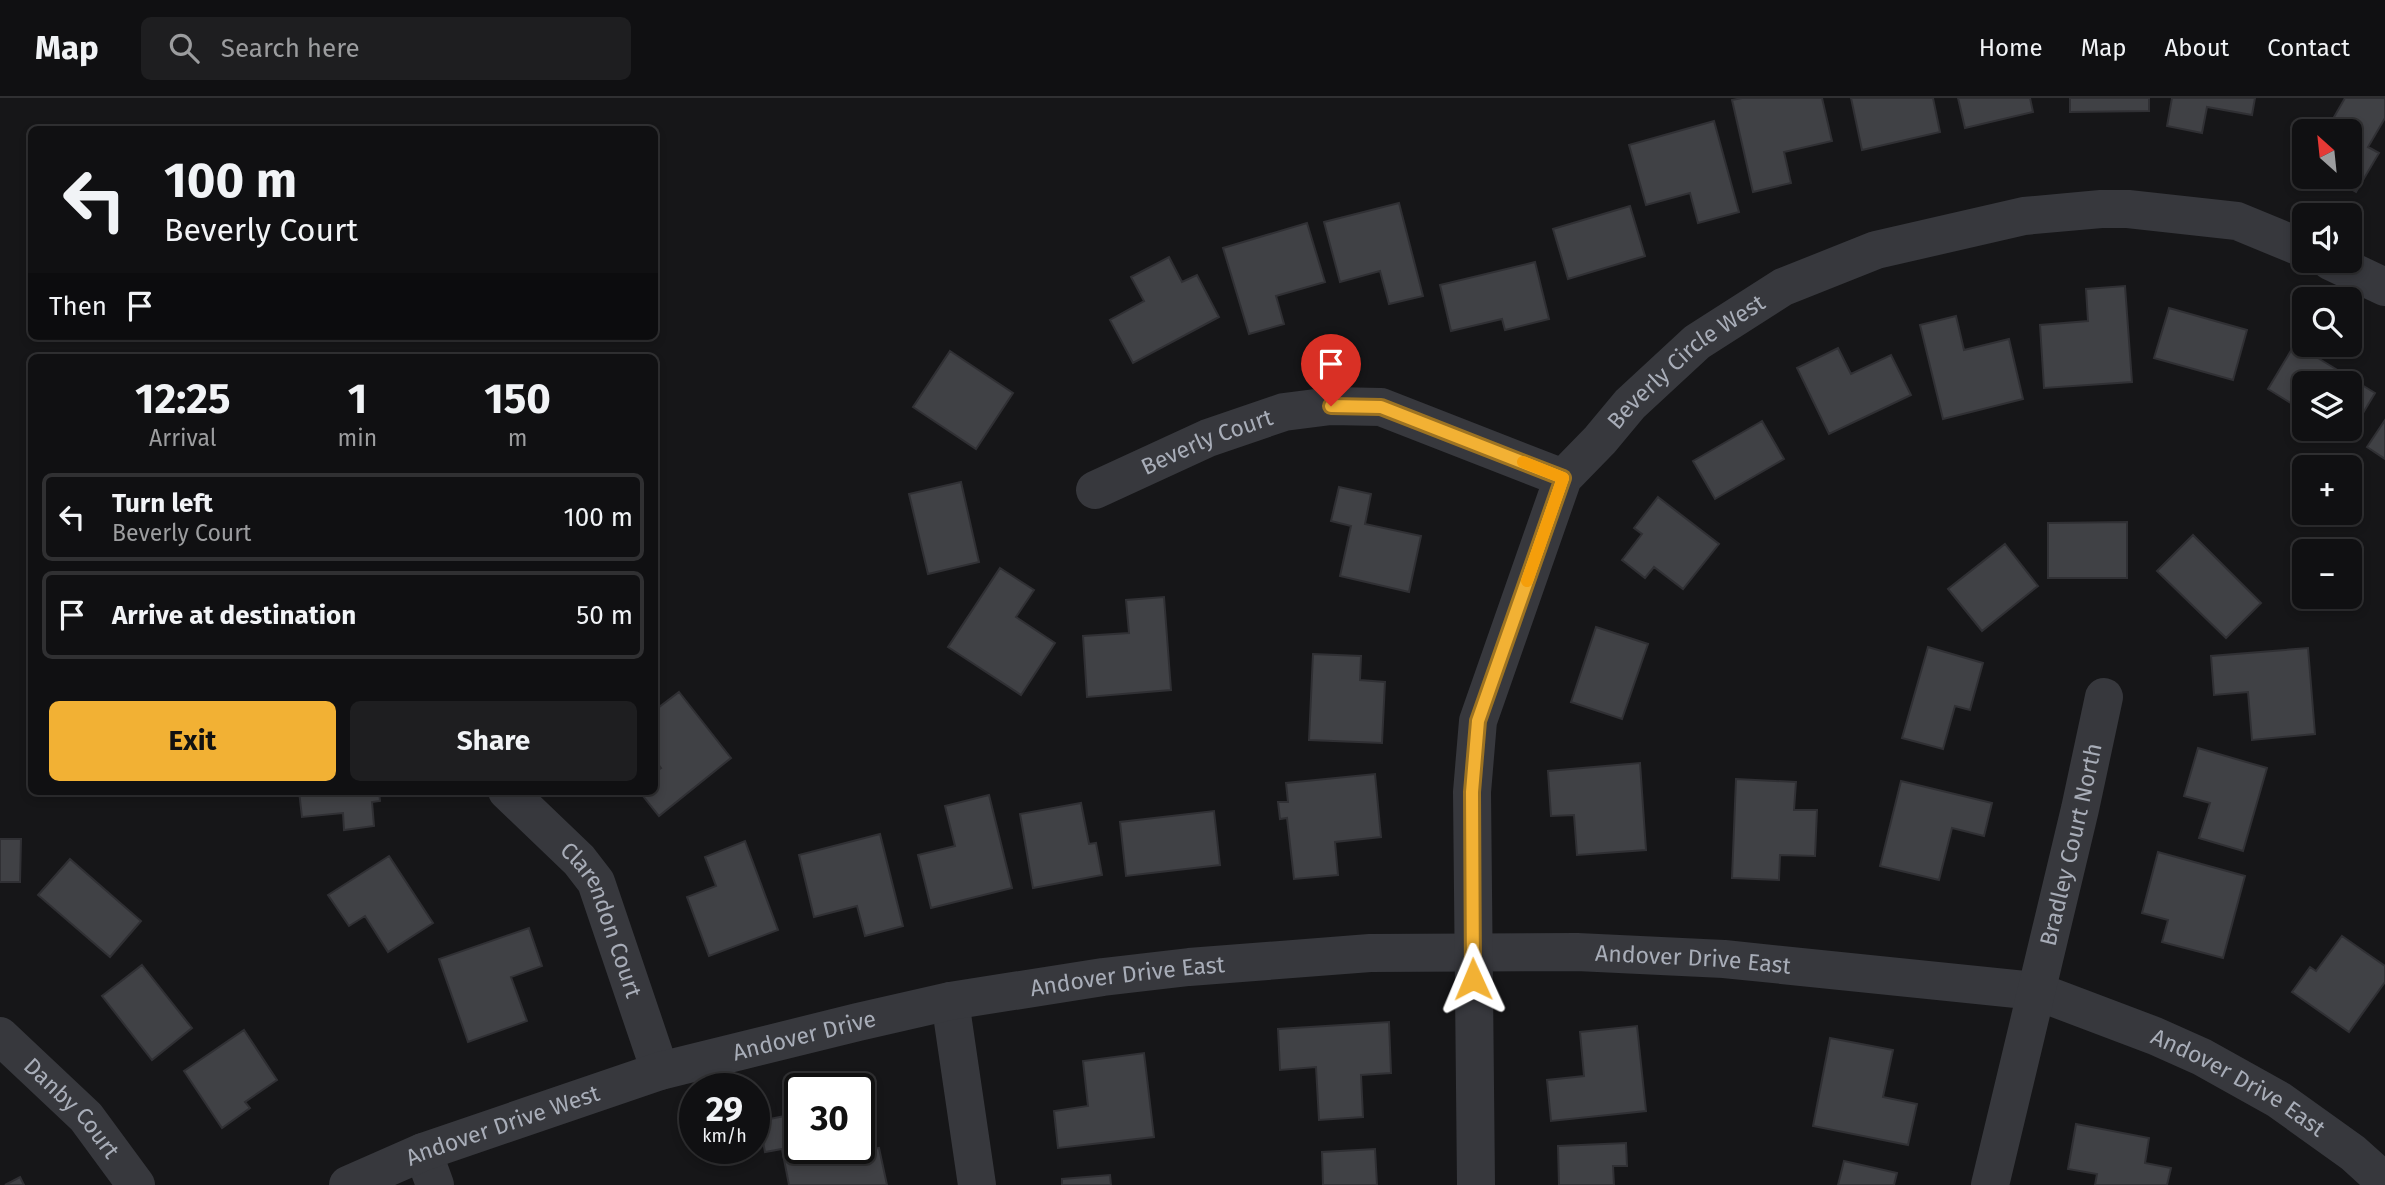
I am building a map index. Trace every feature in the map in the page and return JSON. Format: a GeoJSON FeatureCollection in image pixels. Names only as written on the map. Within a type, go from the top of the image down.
{"type":"FeatureCollection","features":[{"type":"Feature","properties":{"kind":"street","name":"Beverly Circle West"},"geometry":{"type":"LineString","coordinates":[[1476,1185],[1472,792],[1478,721],[1563,478],[1630,404],[1697,342],[1783,287],[1876,250],[2024,216],[2101,209],[2128,209],[2237,220],[2292,243]]}},
{"type":"Feature","properties":{"kind":"street"},"geometry":{"type":"LineString","coordinates":[[2355,273],[2385,287]]}},
{"type":"Feature","properties":{"kind":"street","name":"Beverly Court"},"geometry":{"type":"LineString","coordinates":[[1095,490],[1208,438],[1284,412],[1331,406],[1381,407],[1563,478]]}},
{"type":"Feature","properties":{"kind":"street","name":"Bradley Court North"},"geometry":{"type":"LineString","coordinates":[[1990,1185],[2104,698]]}},
{"type":"Feature","properties":{"kind":"street","name":"Clarendon Court"},"geometry":{"type":"LineString","coordinates":[[511,795],[579,860],[596,882],[660,1071]]}},
{"type":"Feature","properties":{"kind":"street","name":"Andover Drive East"},"geometry":{"type":"LineString","coordinates":[[950,1001],[1103,977],[1189,967],[1370,954],[1577,952],[1724,959],[2036,990],[2154,1036],[2213,1063],[2279,1100],[2353,1153],[2385,1182]]}},
{"type":"Feature","properties":{"kind":"street"},"geometry":{"type":"LineString","coordinates":[[950,1001],[977,1185]]}},
{"type":"Feature","properties":{"kind":"street","name":"Andover Drive"},"geometry":{"type":"LineString","coordinates":[[660,1071],[950,1001]]}},
{"type":"Feature","properties":{"kind":"street","name":"Danby Court"},"geometry":{"type":"LineString","coordinates":[[0,1036],[86,1117],[136,1185]]}},
{"type":"Feature","properties":{"kind":"street","name":"Andover Drive West"},"geometry":{"type":"LineString","coordinates":[[348,1185],[429,1169],[660,1071]]}},
{"type":"Feature","properties":{"kind":"building"},"geometry":{"type":"Polygon","coordinates":[[[1822,98],[1832,141],[1784,152],[1791,183],[1753,192],[1732,100],[1822,98]]]}},
{"type":"Feature","properties":{"kind":"building"},"geometry":{"type":"Polygon","coordinates":[[[1851,98],[1933,98],[1940,132],[1862,150],[1851,98]]]}},
{"type":"Feature","properties":{"kind":"building"},"geometry":{"type":"Polygon","coordinates":[[[1958,98],[2030,98],[2033,112],[1965,128],[1958,98]]]}},
{"type":"Feature","properties":{"kind":"building"},"geometry":{"type":"Polygon","coordinates":[[[2070,98],[2149,98],[2149,111],[2070,112],[2070,98]]]}},
{"type":"Feature","properties":{"kind":"building"},"geometry":{"type":"Polygon","coordinates":[[[2172,98],[2255,98],[2252,115],[2207,107],[2202,133],[2167,126],[2172,98]]]}},
{"type":"Feature","properties":{"kind":"building"},"geometry":{"type":"Polygon","coordinates":[[[2345,98],[2385,98],[2385,118],[2368,147],[2379,153],[2362,182],[2362,119],[2333,119],[2345,98]]]}},
{"type":"Feature","properties":{"kind":"building"},"geometry":{"type":"Polygon","coordinates":[[[1714,121],[1739,212],[1698,223],[1690,193],[1646,205],[1629,145],[1714,121]]]}},
{"type":"Feature","properties":{"kind":"building"},"geometry":{"type":"Polygon","coordinates":[[[1399,203],[1423,296],[1389,304],[1380,271],[1340,282],[1324,222],[1399,203]]]}},
{"type":"Feature","properties":{"kind":"building"},"geometry":{"type":"Polygon","coordinates":[[[1630,206],[1645,256],[1568,279],[1553,229],[1630,206]]]}},
{"type":"Feature","properties":{"kind":"building"},"geometry":{"type":"Polygon","coordinates":[[[1307,223],[1325,282],[1276,296],[1284,324],[1249,334],[1223,248],[1307,223]]]}},
{"type":"Feature","properties":{"kind":"building"},"geometry":{"type":"Polygon","coordinates":[[[1169,257],[1182,282],[1197,275],[1219,317],[1133,363],[1110,320],[1144,301],[1131,277],[1169,257]]]}},
{"type":"Feature","properties":{"kind":"building"},"geometry":{"type":"Polygon","coordinates":[[[1535,262],[1549,319],[1505,330],[1502,319],[1451,331],[1440,285],[1535,262]]]}},
{"type":"Feature","properties":{"kind":"building"},"geometry":{"type":"Polygon","coordinates":[[[2125,286],[2132,382],[2044,388],[2040,325],[2088,321],[2086,289],[2125,286]]]}},
{"type":"Feature","properties":{"kind":"building"},"geometry":{"type":"Polygon","coordinates":[[[2169,308],[2247,330],[2233,380],[2154,358],[2169,308]]]}},
{"type":"Feature","properties":{"kind":"building"},"geometry":{"type":"Polygon","coordinates":[[[1956,316],[1964,350],[2009,339],[2023,399],[1943,419],[1920,325],[1956,316]]]}},
{"type":"Feature","properties":{"kind":"building"},"geometry":{"type":"Polygon","coordinates":[[[1838,348],[1851,374],[1891,355],[1911,395],[1829,434],[1797,368],[1838,348]]]}},
{"type":"Feature","properties":{"kind":"building"},"geometry":{"type":"Polygon","coordinates":[[[2292,349],[2292,357],[2316,357],[2339,371],[2292,371],[2292,404],[2268,389],[2292,349]]]}},
{"type":"Feature","properties":{"kind":"building"},"geometry":{"type":"Polygon","coordinates":[[[950,351],[1013,393],[976,449],[913,407],[950,351]]]}},
{"type":"Feature","properties":{"kind":"building"},"geometry":{"type":"Polygon","coordinates":[[[2362,385],[2375,393],[2362,415],[2362,385]]]}},
{"type":"Feature","properties":{"kind":"building"},"geometry":{"type":"Polygon","coordinates":[[[2385,420],[2385,459],[2367,447],[2385,420]]]}},
{"type":"Feature","properties":{"kind":"building"},"geometry":{"type":"Polygon","coordinates":[[[1762,421],[1784,459],[1715,499],[1693,461],[1762,421]]]}},
{"type":"Feature","properties":{"kind":"building"},"geometry":{"type":"Polygon","coordinates":[[[961,482],[979,562],[928,574],[909,494],[961,482]]]}},
{"type":"Feature","properties":{"kind":"building"},"geometry":{"type":"Polygon","coordinates":[[[1339,487],[1371,494],[1365,524],[1421,536],[1409,592],[1340,576],[1351,526],[1331,521],[1339,487]]]}},
{"type":"Feature","properties":{"kind":"building"},"geometry":{"type":"Polygon","coordinates":[[[1658,497],[1719,544],[1683,589],[1654,567],[1645,578],[1622,560],[1642,534],[1634,528],[1658,497]]]}},
{"type":"Feature","properties":{"kind":"building"},"geometry":{"type":"Polygon","coordinates":[[[2127,522],[2127,578],[2048,578],[2048,523],[2127,522]]]}},
{"type":"Feature","properties":{"kind":"building"},"geometry":{"type":"Polygon","coordinates":[[[2193,535],[2261,603],[2226,638],[2157,571],[2193,535]]]}},
{"type":"Feature","properties":{"kind":"building"},"geometry":{"type":"Polygon","coordinates":[[[2005,544],[2038,586],[1982,631],[1948,589],[2005,544]]]}},
{"type":"Feature","properties":{"kind":"building"},"geometry":{"type":"Polygon","coordinates":[[[1000,568],[1034,590],[1016,617],[1055,643],[1021,695],[948,647],[1000,568]]]}},
{"type":"Feature","properties":{"kind":"building"},"geometry":{"type":"Polygon","coordinates":[[[1164,597],[1171,690],[1087,697],[1083,636],[1129,633],[1126,600],[1164,597]]]}},
{"type":"Feature","properties":{"kind":"building"},"geometry":{"type":"Polygon","coordinates":[[[1596,627],[1648,644],[1622,719],[1571,702],[1596,627]]]}},
{"type":"Feature","properties":{"kind":"building"},"geometry":{"type":"Polygon","coordinates":[[[1928,647],[1983,663],[1970,710],[1955,706],[1943,749],[1902,738],[1928,647]]]}},
{"type":"Feature","properties":{"kind":"building"},"geometry":{"type":"Polygon","coordinates":[[[2308,648],[2315,734],[2252,740],[2248,692],[2214,695],[2211,656],[2308,648]]]}},
{"type":"Feature","properties":{"kind":"building"},"geometry":{"type":"Polygon","coordinates":[[[1313,654],[1361,656],[1360,680],[1385,682],[1382,743],[1309,740],[1313,654]]]}},
{"type":"Feature","properties":{"kind":"building"},"geometry":{"type":"Polygon","coordinates":[[[679,692],[731,758],[659,816],[642,795],[658,795],[658,770],[661,768],[658,764],[658,708],[679,692]]]}},
{"type":"Feature","properties":{"kind":"building"},"geometry":{"type":"Polygon","coordinates":[[[2198,748],[2267,768],[2243,851],[2199,838],[2210,803],[2184,796],[2198,748]]]}},
{"type":"Feature","properties":{"kind":"building"},"geometry":{"type":"Polygon","coordinates":[[[1640,763],[1646,850],[1577,855],[1574,815],[1551,816],[1548,771],[1640,763]]]}},
{"type":"Feature","properties":{"kind":"building"},"geometry":{"type":"Polygon","coordinates":[[[1375,774],[1381,837],[1335,842],[1338,875],[1294,879],[1287,818],[1280,819],[1278,802],[1288,802],[1286,783],[1375,774]]]}},
{"type":"Feature","properties":{"kind":"building"},"geometry":{"type":"Polygon","coordinates":[[[1736,779],[1796,782],[1794,810],[1817,810],[1815,856],[1780,855],[1779,880],[1732,878],[1736,779]]]}},
{"type":"Feature","properties":{"kind":"building"},"geometry":{"type":"Polygon","coordinates":[[[1901,781],[1992,803],[1984,836],[1952,828],[1939,880],[1880,866],[1901,781]]]}},
{"type":"Feature","properties":{"kind":"building"},"geometry":{"type":"Polygon","coordinates":[[[299,795],[379,795],[380,801],[372,802],[374,826],[344,830],[343,813],[302,817],[299,795]]]}},
{"type":"Feature","properties":{"kind":"building"},"geometry":{"type":"Polygon","coordinates":[[[989,795],[1012,888],[931,908],[918,855],[955,846],[945,806],[989,795]]]}},
{"type":"Feature","properties":{"kind":"building"},"geometry":{"type":"Polygon","coordinates":[[[1081,803],[1089,844],[1096,843],[1102,875],[1033,888],[1020,814],[1081,803]]]}},
{"type":"Feature","properties":{"kind":"building"},"geometry":{"type":"Polygon","coordinates":[[[1214,811],[1220,865],[1126,876],[1120,822],[1214,811]]]}},
{"type":"Feature","properties":{"kind":"building"},"geometry":{"type":"Polygon","coordinates":[[[880,834],[903,926],[865,936],[857,906],[814,917],[799,855],[880,834]]]}},
{"type":"Feature","properties":{"kind":"building"},"geometry":{"type":"Polygon","coordinates":[[[0,839],[21,839],[20,882],[0,882],[0,839]]]}},
{"type":"Feature","properties":{"kind":"building"},"geometry":{"type":"Polygon","coordinates":[[[745,841],[778,930],[709,956],[687,897],[716,886],[705,857],[745,841]]]}},
{"type":"Feature","properties":{"kind":"building"},"geometry":{"type":"Polygon","coordinates":[[[2158,852],[2245,876],[2223,958],[2162,942],[2168,920],[2142,913],[2158,852]]]}},
{"type":"Feature","properties":{"kind":"building"},"geometry":{"type":"Polygon","coordinates":[[[389,856],[433,923],[388,952],[365,916],[349,926],[328,895],[389,856]]]}},
{"type":"Feature","properties":{"kind":"building"},"geometry":{"type":"Polygon","coordinates":[[[70,859],[141,921],[110,957],[38,895],[70,859]]]}},
{"type":"Feature","properties":{"kind":"building"},"geometry":{"type":"Polygon","coordinates":[[[529,928],[542,966],[511,977],[527,1021],[468,1042],[439,959],[529,928]]]}},
{"type":"Feature","properties":{"kind":"building"},"geometry":{"type":"Polygon","coordinates":[[[2342,936],[2385,966],[2385,982],[2349,1032],[2292,992],[2310,967],[2316,971],[2342,936]]]}},
{"type":"Feature","properties":{"kind":"building"},"geometry":{"type":"Polygon","coordinates":[[[142,965],[192,1028],[152,1060],[102,996],[142,965]]]}},
{"type":"Feature","properties":{"kind":"building"},"geometry":{"type":"Polygon","coordinates":[[[1389,1022],[1391,1073],[1361,1075],[1363,1117],[1319,1120],[1316,1067],[1280,1070],[1278,1029],[1389,1022]]]}},
{"type":"Feature","properties":{"kind":"building"},"geometry":{"type":"Polygon","coordinates":[[[1637,1026],[1646,1111],[1551,1121],[1547,1080],[1584,1076],[1580,1032],[1637,1026]]]}},
{"type":"Feature","properties":{"kind":"building"},"geometry":{"type":"Polygon","coordinates":[[[244,1030],[277,1080],[245,1102],[250,1108],[222,1128],[184,1071],[244,1030]]]}},
{"type":"Feature","properties":{"kind":"building"},"geometry":{"type":"Polygon","coordinates":[[[1830,1038],[1893,1050],[1883,1097],[1917,1104],[1908,1145],[1813,1126],[1830,1038]]]}},
{"type":"Feature","properties":{"kind":"building"},"geometry":{"type":"Polygon","coordinates":[[[1144,1053],[1154,1137],[1058,1148],[1054,1111],[1088,1106],[1083,1061],[1144,1053]]]}},
{"type":"Feature","properties":{"kind":"building"},"geometry":{"type":"Polygon","coordinates":[[[784,1116],[784,1159],[782,1149],[770,1151],[770,1119],[784,1116]]]}},
{"type":"Feature","properties":{"kind":"building"},"geometry":{"type":"Polygon","coordinates":[[[2076,1124],[2149,1138],[2145,1163],[2171,1168],[2167,1185],[2095,1185],[2097,1174],[2068,1169],[2076,1124]]]}},
{"type":"Feature","properties":{"kind":"building"},"geometry":{"type":"Polygon","coordinates":[[[1626,1143],[1627,1166],[1613,1166],[1614,1185],[1559,1185],[1558,1146],[1626,1143]]]}},
{"type":"Feature","properties":{"kind":"building"},"geometry":{"type":"Polygon","coordinates":[[[879,1148],[887,1185],[789,1185],[785,1164],[875,1164],[875,1149],[879,1148]]]}},
{"type":"Feature","properties":{"kind":"building"},"geometry":{"type":"Polygon","coordinates":[[[1375,1149],[1377,1185],[1323,1185],[1322,1152],[1375,1149]]]}},
{"type":"Feature","properties":{"kind":"building"},"geometry":{"type":"Polygon","coordinates":[[[1844,1161],[1897,1173],[1894,1185],[1838,1185],[1844,1161]]]}},
{"type":"Feature","properties":{"kind":"building"},"geometry":{"type":"Polygon","coordinates":[[[1110,1175],[1111,1185],[1062,1185],[1062,1179],[1110,1175]]]}},
{"type":"Feature","properties":{"kind":"building"},"geometry":{"type":"Polygon","coordinates":[[[20,1177],[24,1185],[5,1185],[20,1177]]]}},
{"type":"Feature","properties":{"kind":"slow traffic"},"geometry":{"type":"LineString","coordinates":[[1523,462],[1563,478],[1527,581]]}},
{"type":"Feature","properties":{"kind":"route"},"geometry":{"type":"LineString","coordinates":[[1331,406],[1381,407],[1563,478],[1478,721],[1472,792],[1473,979]]}}]}
